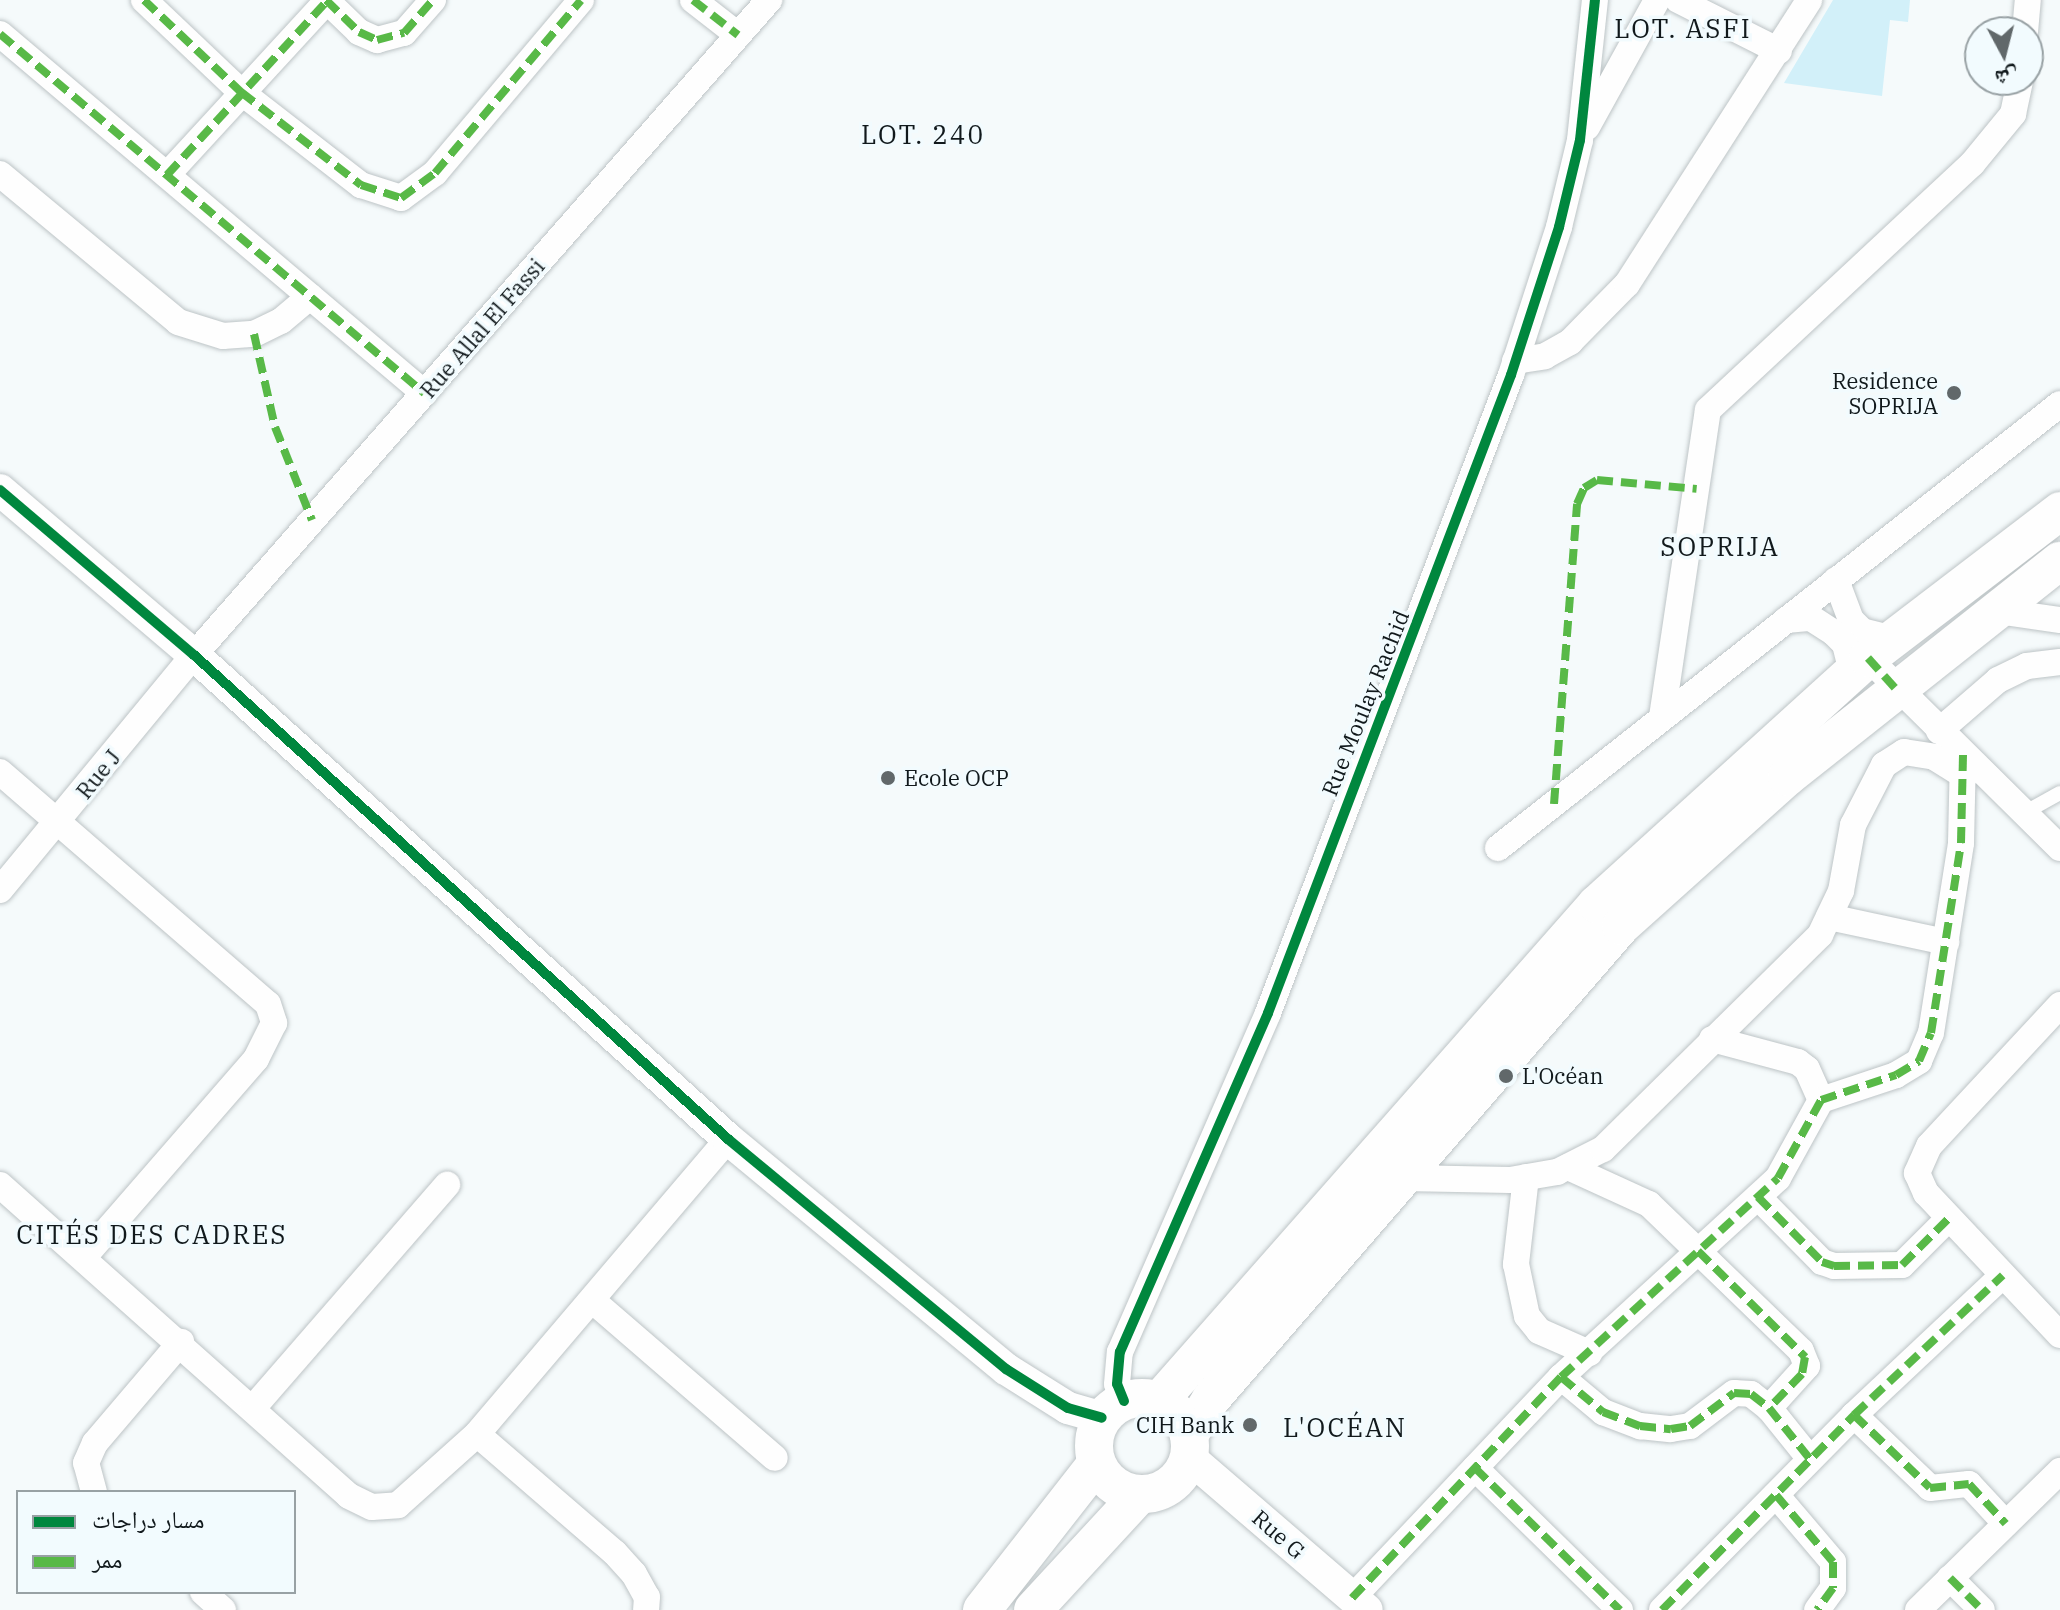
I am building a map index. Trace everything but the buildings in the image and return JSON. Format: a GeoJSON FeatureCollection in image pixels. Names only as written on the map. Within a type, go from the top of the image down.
{"type":"FeatureCollection","features":[{"type":"Feature","properties":{"kind":"main road"},"geometry":{"type":"LineString","coordinates":[[1139,1495],[1113,1485],[1096,1464],[1093,1440],[1128,1407],[1597,904],[1711,795],[1871,657],[2060,511]]}},
{"type":"Feature","properties":{"kind":"main road"},"geometry":{"type":"LineString","coordinates":[[1033,1610],[1139,1495],[1168,1487],[1211,1399],[1621,926],[1787,777],[1895,688],[2060,561]]}},
{"type":"Feature","properties":{"kind":"main road"},"geometry":{"type":"LineString","coordinates":[[1128,1407],[1172,1409],[1189,1446]]}},
{"type":"Feature","properties":{"kind":"main road"},"geometry":{"type":"LineString","coordinates":[[982,1610],[1096,1464]]}},
{"type":"Feature","properties":{"kind":"street"},"geometry":{"type":"LineString","coordinates":[[144,0],[241,92],[361,185],[401,198],[435,173],[581,0]]}},
{"type":"Feature","properties":{"kind":"street"},"geometry":{"type":"LineString","coordinates":[[167,175],[327,0],[359,32],[377,40],[404,33],[433,0]]}},
{"type":"Feature","properties":{"kind":"street"},"geometry":{"type":"LineString","coordinates":[[693,0],[738,35]]}},
{"type":"Feature","properties":{"kind":"street","name":"Rue Allal El Fassi"},"geometry":{"type":"LineString","coordinates":[[194,655],[769,0]]}},
{"type":"Feature","properties":{"kind":"street","name":"Rue Moulay Rachid"},"geometry":{"type":"LineString","coordinates":[[1128,1407],[1117,1384],[1120,1352],[1268,1013],[1515,361],[1559,227],[1580,140],[1595,0]]}},
{"type":"Feature","properties":{"kind":"street"},"geometry":{"type":"LineString","coordinates":[[1580,140],[1657,0]]}},
{"type":"Feature","properties":{"kind":"street"},"geometry":{"type":"LineString","coordinates":[[1678,0],[1779,51]]}},
{"type":"Feature","properties":{"kind":"street"},"geometry":{"type":"LineString","coordinates":[[1515,361],[1545,356],[1570,342],[1627,284],[1809,0]]}},
{"type":"Feature","properties":{"kind":"street"},"geometry":{"type":"LineString","coordinates":[[0,34],[424,393]]}},
{"type":"Feature","properties":{"kind":"street"},"geometry":{"type":"LineString","coordinates":[[1662,717],[1708,410],[1972,164],[2013,114],[2017,96]]}},
{"type":"Feature","properties":{"kind":"street"},"geometry":{"type":"LineString","coordinates":[[0,174],[178,322],[223,336],[254,334],[281,321],[310,297]]}},
{"type":"Feature","properties":{"kind":"street"},"geometry":{"type":"LineString","coordinates":[[1498,848],[2060,404]]}},
{"type":"Feature","properties":{"kind":"street"},"geometry":{"type":"LineString","coordinates":[[0,490],[194,655],[728,1139],[1006,1369],[1068,1408],[1128,1407]]}},
{"type":"Feature","properties":{"kind":"street"},"geometry":{"type":"LineString","coordinates":[[1836,580],[1851,620],[1862,631],[1871,657],[1895,688],[1939,731],[1964,765],[2024,813],[2060,848]]}},
{"type":"Feature","properties":{"kind":"street"},"geometry":{"type":"LineString","coordinates":[[1997,611],[2060,620]]}},
{"type":"Feature","properties":{"kind":"street"},"geometry":{"type":"LineString","coordinates":[[1786,620],[1811,618],[1845,644],[1871,657]]}},
{"type":"Feature","properties":{"kind":"street","name":"Rue J"},"geometry":{"type":"LineString","coordinates":[[0,890],[58,824],[194,655]]}},
{"type":"Feature","properties":{"kind":"street"},"geometry":{"type":"LineString","coordinates":[[1939,731],[1998,680],[2027,666],[2060,662]]}},
{"type":"Feature","properties":{"kind":"street"},"geometry":{"type":"LineString","coordinates":[[1403,1178],[1526,1177],[1568,1167],[1603,1149],[1820,935],[1841,891],[1853,825],[1884,765],[1904,752],[1964,765]]}},
{"type":"Feature","properties":{"kind":"street"},"geometry":{"type":"LineString","coordinates":[[1360,1604],[1475,1468],[1561,1377],[1788,1166],[1821,1100],[1896,1075],[1919,1061],[1931,1033],[1946,942],[1964,765]]}},
{"type":"Feature","properties":{"kind":"street"},"geometry":{"type":"LineString","coordinates":[[0,772],[268,1004],[274,1023],[256,1059],[84,1257]]}},
{"type":"Feature","properties":{"kind":"street"},"geometry":{"type":"LineString","coordinates":[[1829,917],[1946,942]]}},
{"type":"Feature","properties":{"kind":"street"},"geometry":{"type":"LineString","coordinates":[[2060,1005],[1919,1161],[1919,1183],[2060,1335]]}},
{"type":"Feature","properties":{"kind":"street"},"geometry":{"type":"LineString","coordinates":[[1712,1039],[1798,1062],[1807,1069],[1821,1100]]}},
{"type":"Feature","properties":{"kind":"street"},"geometry":{"type":"LineString","coordinates":[[0,1185],[181,1342],[326,1477],[372,1507],[398,1505],[410,1497],[477,1434],[728,1139]]}},
{"type":"Feature","properties":{"kind":"street"},"geometry":{"type":"LineString","coordinates":[[1568,1167],[1649,1204],[1805,1357],[1802,1374],[1769,1408]]}},
{"type":"Feature","properties":{"kind":"street"},"geometry":{"type":"LineString","coordinates":[[1526,1177],[1516,1264],[1527,1316],[1539,1331],[1589,1353]]}},
{"type":"Feature","properties":{"kind":"street"},"geometry":{"type":"LineString","coordinates":[[253,1408],[447,1185]]}},
{"type":"Feature","properties":{"kind":"street"},"geometry":{"type":"LineString","coordinates":[[1758,1197],[1822,1262],[1834,1266],[1902,1265],[1949,1218]]}},
{"type":"Feature","properties":{"kind":"street"},"geometry":{"type":"LineString","coordinates":[[1662,1610],[1854,1415],[2003,1275]]}},
{"type":"Feature","properties":{"kind":"street"},"geometry":{"type":"LineString","coordinates":[[593,1301],[775,1458]]}},
{"type":"Feature","properties":{"kind":"street"},"geometry":{"type":"LineString","coordinates":[[93,1490],[86,1463],[95,1443],[181,1342]]}},
{"type":"Feature","properties":{"kind":"street"},"geometry":{"type":"LineString","coordinates":[[1561,1377],[1603,1412],[1640,1426],[1690,1426],[1734,1393],[1751,1394],[1769,1408],[1810,1459]]}},
{"type":"Feature","properties":{"kind":"street"},"geometry":{"type":"LineString","coordinates":[[1854,1415],[1930,1488],[1969,1484],[2006,1524]]}},
{"type":"Feature","properties":{"kind":"street"},"geometry":{"type":"LineString","coordinates":[[477,1434],[615,1553],[647,1597],[646,1610]]}},
{"type":"Feature","properties":{"kind":"street","name":"Rue G"},"geometry":{"type":"LineString","coordinates":[[1189,1446],[1360,1604]]}},
{"type":"Feature","properties":{"kind":"street"},"geometry":{"type":"LineString","coordinates":[[1475,1468],[1620,1610]]}},
{"type":"Feature","properties":{"kind":"street"},"geometry":{"type":"LineString","coordinates":[[1918,1610],[2060,1471]]}},
{"type":"Feature","properties":{"kind":"street"},"geometry":{"type":"LineString","coordinates":[[1776,1495],[1833,1562],[1833,1588],[1817,1610]]}},
{"type":"Feature","properties":{"kind":"street"},"geometry":{"type":"LineString","coordinates":[[1950,1578],[1982,1610]]}},
{"type":"Feature","properties":{"kind":"street"},"geometry":{"type":"LineString","coordinates":[[205,1594],[223,1610]]}},
{"type":"Feature","properties":{"kind":"lane"},"geometry":{"type":"LineString","coordinates":[[2024,813],[2060,793]]}},
{"type":"Feature","properties":{"kind":"shaded area"},"geometry":{"type":"Polygon","coordinates":[[[1833,0],[1910,0],[1908,22],[1890,20],[1882,96],[1784,83],[1833,0]]]}},
{"type":"Feature","properties":{"kind":"marked path"},"geometry":{"type":"LineString","coordinates":[[144,0],[241,92],[361,185],[401,198],[435,173],[581,0]]}},
{"type":"Feature","properties":{"kind":"marked path"},"geometry":{"type":"LineString","coordinates":[[326,0],[359,32],[377,40],[404,33],[433,0]]}},
{"type":"Feature","properties":{"kind":"marked path"},"geometry":{"type":"LineString","coordinates":[[693,0],[738,35]]}},
{"type":"Feature","properties":{"kind":"marked path"},"geometry":{"type":"LineString","coordinates":[[167,175],[327,1]]}},
{"type":"Feature","properties":{"kind":"marked path"},"geometry":{"type":"LineString","coordinates":[[0,34],[424,393]]}},
{"type":"Feature","properties":{"kind":"marked path"},"geometry":{"type":"LineString","coordinates":[[254,334],[275,427],[312,520]]}},
{"type":"Feature","properties":{"kind":"marked path"},"geometry":{"type":"LineString","coordinates":[[1554,804],[1577,504],[1584,488],[1597,480],[1697,489]]}},
{"type":"Feature","properties":{"kind":"marked path"},"geometry":{"type":"LineString","coordinates":[[1868,658],[1895,688]]}},
{"type":"Feature","properties":{"kind":"marked path"},"geometry":{"type":"LineString","coordinates":[[1352,1598],[1561,1377],[1778,1178],[1821,1100],[1896,1075],[1919,1061],[1931,1033],[1961,843],[1963,754]]}},
{"type":"Feature","properties":{"kind":"marked path"},"geometry":{"type":"LineString","coordinates":[[1758,1197],[1822,1262],[1834,1266],[1902,1265],[1949,1218]]}},
{"type":"Feature","properties":{"kind":"marked path"},"geometry":{"type":"LineString","coordinates":[[1698,1251],[1805,1357],[1802,1374],[1769,1408]]}},
{"type":"Feature","properties":{"kind":"marked path"},"geometry":{"type":"LineString","coordinates":[[1662,1610],[1854,1415],[2003,1275]]}},
{"type":"Feature","properties":{"kind":"marked path"},"geometry":{"type":"LineString","coordinates":[[1561,1377],[1603,1412],[1640,1426],[1671,1429],[1690,1426],[1734,1393],[1751,1394],[1769,1408],[1810,1459]]}},
{"type":"Feature","properties":{"kind":"marked path"},"geometry":{"type":"LineString","coordinates":[[1854,1415],[1930,1488],[1969,1484],[2006,1524]]}},
{"type":"Feature","properties":{"kind":"marked path"},"geometry":{"type":"LineString","coordinates":[[1475,1468],[1620,1610]]}},
{"type":"Feature","properties":{"kind":"marked path"},"geometry":{"type":"LineString","coordinates":[[1776,1495],[1833,1562],[1833,1588],[1817,1610]]}},
{"type":"Feature","properties":{"kind":"marked path"},"geometry":{"type":"LineString","coordinates":[[1950,1578],[1982,1610]]}},
{"type":"Feature","properties":{"kind":"cycle path"},"geometry":{"type":"LineString","coordinates":[[1124,1401],[1117,1384],[1120,1352],[1268,1013],[1511,375],[1559,227],[1580,140],[1595,0]]}},
{"type":"Feature","properties":{"kind":"cycle path"},"geometry":{"type":"LineString","coordinates":[[0,490],[194,655],[728,1139],[1006,1369],[1068,1408],[1102,1418]]}},
{"type":"Feature","properties":{"kind":"place","name":"Residence SOPRIJA"},"geometry":{"type":"Point","coordinates":[1954,393]}},
{"type":"Feature","properties":{"kind":"place","name":"Ecole OCP"},"geometry":{"type":"Point","coordinates":[888,778]}},
{"type":"Feature","properties":{"kind":"place","name":"L'Océan"},"geometry":{"type":"Point","coordinates":[1506,1076]}},
{"type":"Feature","properties":{"kind":"place","name":"CIH Bank"},"geometry":{"type":"Point","coordinates":[1250,1425]}},
{"type":"Feature","properties":{"kind":"district","name":"LOT. ASFI"},"geometry":{"type":"Point","coordinates":[1683,29]}},
{"type":"Feature","properties":{"kind":"district","name":"LOT. 240"},"geometry":{"type":"Point","coordinates":[923,135]}},
{"type":"Feature","properties":{"kind":"district","name":"SOPRIJA"},"geometry":{"type":"Point","coordinates":[1720,547]}},
{"type":"Feature","properties":{"kind":"district","name":"CITÉS DES CADRES"},"geometry":{"type":"Point","coordinates":[152,1235]}},
{"type":"Feature","properties":{"kind":"district","name":"L'OCÉAN"},"geometry":{"type":"Point","coordinates":[1345,1428]}}]}
